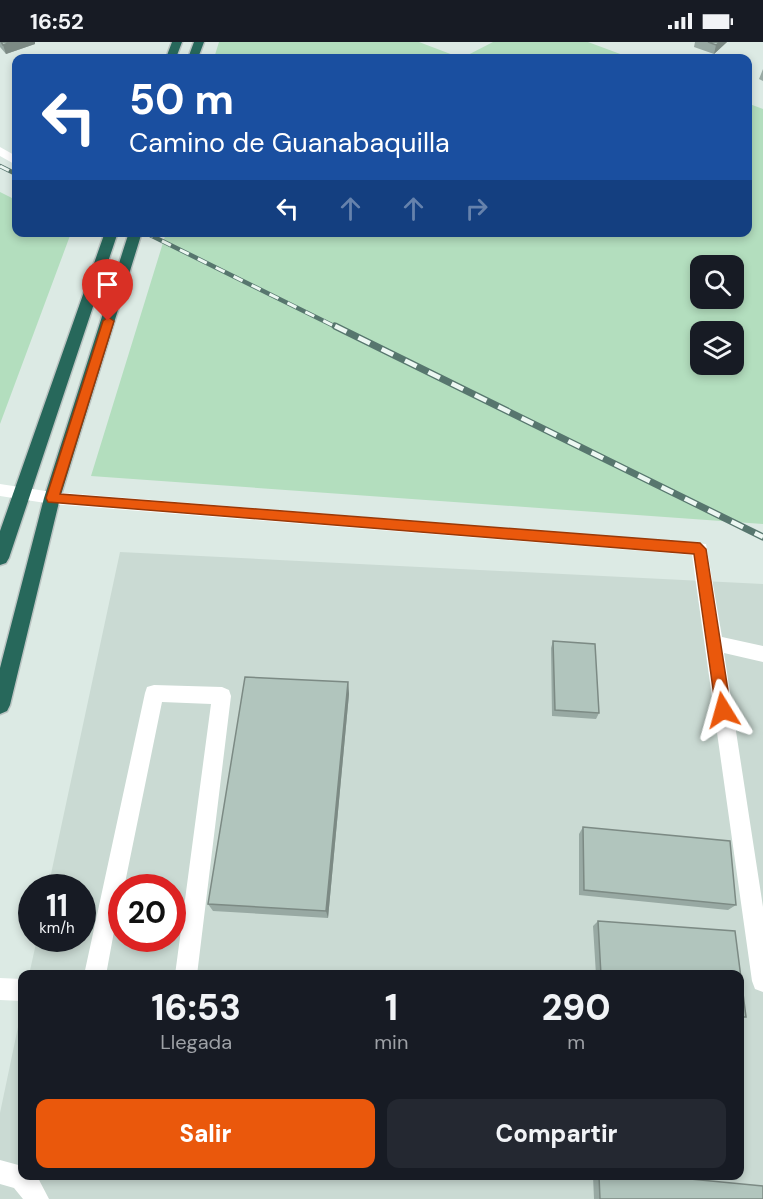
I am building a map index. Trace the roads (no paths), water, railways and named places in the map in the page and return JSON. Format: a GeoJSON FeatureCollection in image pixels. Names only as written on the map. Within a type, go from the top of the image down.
{"type":"FeatureCollection","features":[{"type":"Feature","properties":{"kind":"highway"},"geometry":{"type":"LineString","coordinates":[[0,558],[20,494],[110,237]]}},
{"type":"Feature","properties":{"kind":"highway"},"geometry":{"type":"LineString","coordinates":[[0,705],[52,498],[134,237]]}},
{"type":"Feature","properties":{"kind":"street"},"geometry":{"type":"LineString","coordinates":[[0,490],[52,498],[700,549],[763,981]]}},
{"type":"Feature","properties":{"kind":"street"},"geometry":{"type":"LineString","coordinates":[[713,643],[763,654]]}},
{"type":"Feature","properties":{"kind":"street"},"geometry":{"type":"LineString","coordinates":[[96,970],[154,693],[222,696],[187,970]]}},
{"type":"Feature","properties":{"kind":"street"},"geometry":{"type":"LineString","coordinates":[[0,989],[18,990]]}},
{"type":"Feature","properties":{"kind":"street"},"geometry":{"type":"LineString","coordinates":[[0,1172],[18,1175]]}},
{"type":"Feature","properties":{"kind":"street"},"geometry":{"type":"LineString","coordinates":[[24,1180],[31,1186],[36,1199]]}},
{"type":"Feature","properties":{"kind":"railway"},"geometry":{"type":"LineString","coordinates":[[0,166],[12,172]]}},
{"type":"Feature","properties":{"kind":"railway"},"geometry":{"type":"LineString","coordinates":[[154,237],[338,328]]}},
{"type":"Feature","properties":{"kind":"railway"},"geometry":{"type":"LineString","coordinates":[[335,326],[763,537]]}}]}
